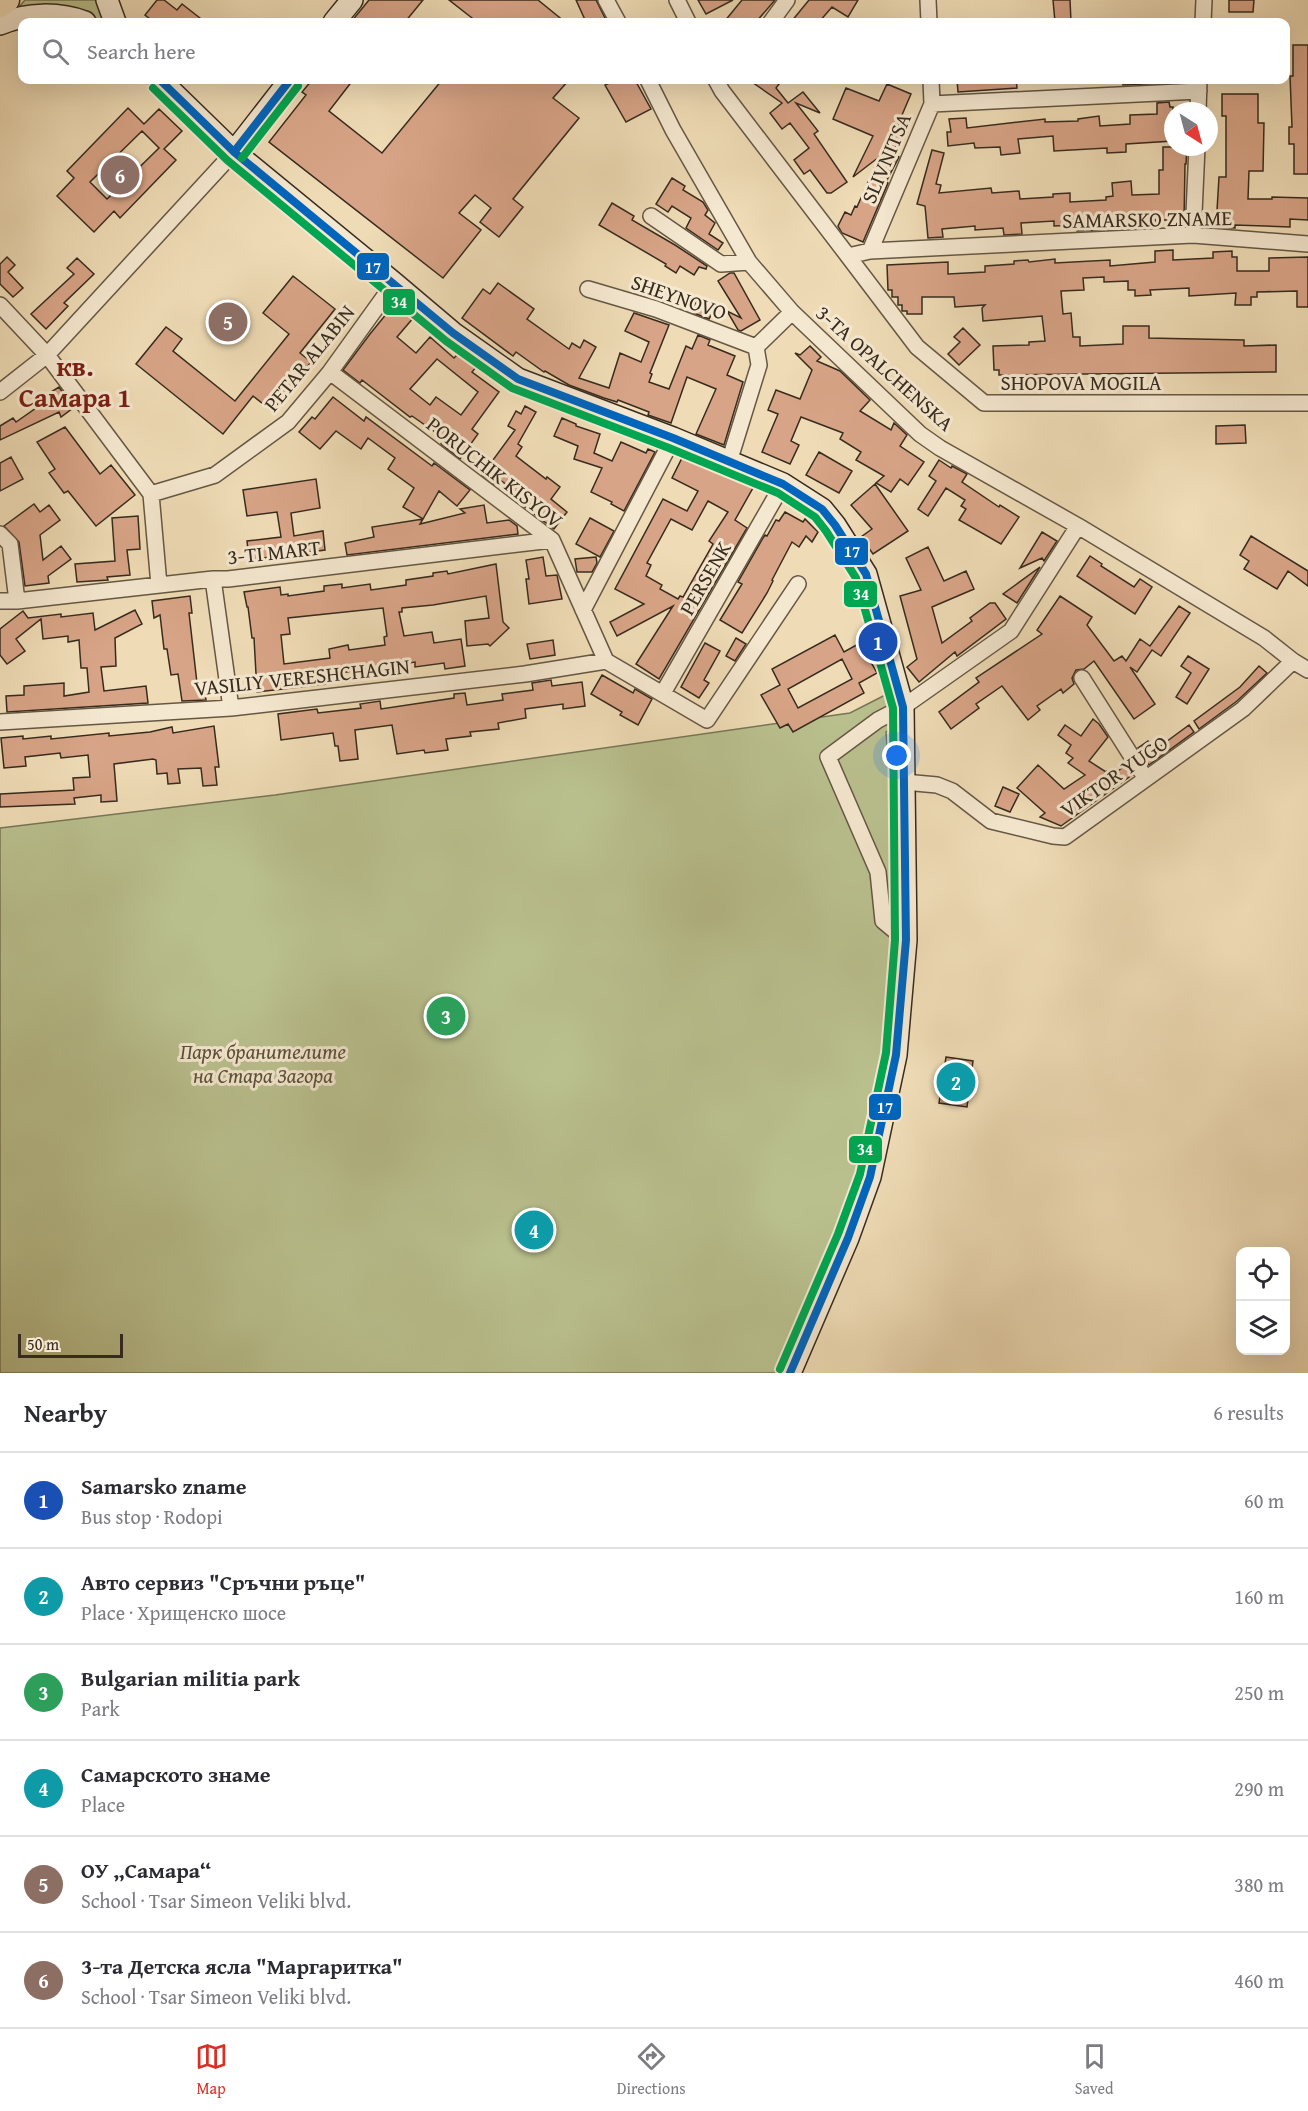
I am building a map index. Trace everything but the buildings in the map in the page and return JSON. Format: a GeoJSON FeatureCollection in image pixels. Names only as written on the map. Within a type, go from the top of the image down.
{"type":"FeatureCollection","features":[{"type":"Feature","properties":{"kind":"main road"},"geometry":{"type":"LineString","coordinates":[[0,5],[7,0]]}},
{"type":"Feature","properties":{"kind":"street"},"geometry":{"type":"LineString","coordinates":[[106,0],[113,18]]}},
{"type":"Feature","properties":{"kind":"street"},"geometry":{"type":"LineString","coordinates":[[337,18],[351,0]]}},
{"type":"Feature","properties":{"kind":"street"},"geometry":{"type":"LineString","coordinates":[[606,0],[616,18]]}},
{"type":"Feature","properties":{"kind":"street"},"geometry":{"type":"LineString","coordinates":[[677,0],[686,18]]}},
{"type":"Feature","properties":{"kind":"street"},"geometry":{"type":"LineString","coordinates":[[774,18],[787,0]]}},
{"type":"Feature","properties":{"kind":"street"},"geometry":{"type":"LineString","coordinates":[[928,0],[929,18]]}},
{"type":"Feature","properties":{"kind":"street"},"geometry":{"type":"LineString","coordinates":[[1203,18],[1204,0]]}},
{"type":"Feature","properties":{"kind":"street"},"geometry":{"type":"LineString","coordinates":[[22,18],[48,15],[72,18]]}},
{"type":"Feature","properties":{"kind":"street"},"geometry":{"type":"LineString","coordinates":[[0,24],[18,19]]}},
{"type":"Feature","properties":{"kind":"street"},"geometry":{"type":"LineString","coordinates":[[164,84],[234,152],[453,333],[518,379],[673,438],[783,484],[822,509],[866,574],[903,706],[906,940],[896,1055],[870,1177],[848,1238],[790,1373]]}},
{"type":"Feature","properties":{"kind":"street"},"geometry":{"type":"LineString","coordinates":[[0,392],[47,355],[234,152],[287,84]]}},
{"type":"Feature","properties":{"kind":"street","name":"3-TA OPALCHENSKA"},"geometry":{"type":"LineString","coordinates":[[650,84],[673,130],[748,262],[792,312],[920,434],[940,448],[1078,526],[1264,638],[1308,670]]}},
{"type":"Feature","properties":{"kind":"street"},"geometry":{"type":"LineString","coordinates":[[723,84],[848,256]]}},
{"type":"Feature","properties":{"kind":"street","name":"SLIVNITSA"},"geometry":{"type":"LineString","coordinates":[[870,251],[932,104],[931,84]]}},
{"type":"Feature","properties":{"kind":"street"},"geometry":{"type":"LineString","coordinates":[[932,104],[1199,86],[1198,102]]}},
{"type":"Feature","properties":{"kind":"street"},"geometry":{"type":"LineString","coordinates":[[1193,235],[1197,156]]}},
{"type":"Feature","properties":{"kind":"street"},"geometry":{"type":"LineString","coordinates":[[651,216],[722,264],[748,262]]}},
{"type":"Feature","properties":{"kind":"street","name":"SAMARSKO ZNAME"},"geometry":{"type":"LineString","coordinates":[[848,256],[870,251],[1193,235],[1308,244]]}},
{"type":"Feature","properties":{"kind":"street","name":"SHOPOVA MOGILA"},"geometry":{"type":"LineString","coordinates":[[848,256],[916,347],[984,403],[1308,403]]}},
{"type":"Feature","properties":{"kind":"street","name":"PETAR ALABIN"},"geometry":{"type":"LineString","coordinates":[[151,494],[216,475],[288,422],[330,372],[394,283]]}},
{"type":"Feature","properties":{"kind":"street","name":"SHEYNOVO"},"geometry":{"type":"LineString","coordinates":[[588,289],[656,309],[756,347]]}},
{"type":"Feature","properties":{"kind":"street"},"geometry":{"type":"LineString","coordinates":[[0,305],[47,355],[151,494],[159,585]]}},
{"type":"Feature","properties":{"kind":"street"},"geometry":{"type":"LineString","coordinates":[[729,462],[759,365],[756,347],[792,312]]}},
{"type":"Feature","properties":{"kind":"street","name":"PORUCHIK KISYOV"},"geometry":{"type":"LineString","coordinates":[[330,372],[552,540],[606,661]]}},
{"type":"Feature","properties":{"kind":"street"},"geometry":{"type":"LineString","coordinates":[[583,610],[673,438]]}},
{"type":"Feature","properties":{"kind":"street","name":"PERSENK"},"geometry":{"type":"LineString","coordinates":[[663,693],[783,484]]}},
{"type":"Feature","properties":{"kind":"street"},"geometry":{"type":"LineString","coordinates":[[906,940],[883,921],[878,872],[828,757],[878,720],[903,706],[1011,632],[1078,526]]}},
{"type":"Feature","properties":{"kind":"street"},"geometry":{"type":"LineString","coordinates":[[0,534],[10,544],[17,601]]}},
{"type":"Feature","properties":{"kind":"street","name":"3-TI MART"},"geometry":{"type":"LineString","coordinates":[[0,601],[228,579],[552,540]]}},
{"type":"Feature","properties":{"kind":"street"},"geometry":{"type":"LineString","coordinates":[[213,579],[231,708]]}},
{"type":"Feature","properties":{"kind":"street"},"geometry":{"type":"LineString","coordinates":[[606,661],[707,720],[798,584]]}},
{"type":"Feature","properties":{"kind":"street","name":"VASILIY VERESHCHAGIN"},"geometry":{"type":"LineString","coordinates":[[0,723],[231,708],[525,674],[606,661]]}},
{"type":"Feature","properties":{"kind":"street","name":"VIKTOR YUGO"},"geometry":{"type":"LineString","coordinates":[[904,782],[937,785],[952,791],[991,821],[1065,837],[1243,709],[1293,661]]}},
{"type":"Feature","properties":{"kind":"street"},"geometry":{"type":"LineString","coordinates":[[1082,678],[1146,779]]}},
{"type":"Feature","properties":{"kind":"green space"},"geometry":{"type":"Polygon","coordinates":[[[25,0],[97,0],[104,18],[77,18],[20,10],[19,7],[25,0]]]}},
{"type":"Feature","properties":{"kind":"green space","name":"Парк бранителите на Стара Загора"},"geometry":{"type":"Polygon","coordinates":[[[895,690],[898,725],[886,732],[901,931],[882,1101],[852,1211],[788,1373],[0,1373],[0,828],[275,795],[850,713],[895,690]]]}},
{"type":"Feature","properties":{"kind":"transit line","name":"17"},"geometry":{"type":"LineString","coordinates":[[164,84],[234,152],[453,333],[518,379],[673,438],[783,484],[822,509],[866,574],[903,707],[906,940],[896,1055],[870,1177],[848,1238],[790,1373]]}},
{"type":"Feature","properties":{"kind":"transit line","name":"17"},"geometry":{"type":"LineString","coordinates":[[234,152],[287,84]]}},
{"type":"Feature","properties":{"kind":"transit line","name":"34"},"geometry":{"type":"LineString","coordinates":[[242,158],[298,86]]}},
{"type":"Feature","properties":{"kind":"transit line","name":"34"},"geometry":{"type":"LineString","coordinates":[[153,88],[227,160],[446,341],[512,388],[669,448],[778,493],[815,517],[856,578],[893,708],[895,940],[886,1053],[860,1174],[838,1234],[780,1369]]}},
{"type":"Feature","properties":{"kind":"place","name":"3-та Детска ясла \"Маргаритка\""},"geometry":{"type":"Point","coordinates":[120,175]}},
{"type":"Feature","properties":{"kind":"place","name":"ОУ „Самара“"},"geometry":{"type":"Point","coordinates":[228,322]}},
{"type":"Feature","properties":{"kind":"place","name":"Samarsko zname"},"geometry":{"type":"Point","coordinates":[878,642]}},
{"type":"Feature","properties":{"kind":"place","name":"Bulgarian militia park"},"geometry":{"type":"Point","coordinates":[446,1016]}},
{"type":"Feature","properties":{"kind":"place","name":"Авто сервиз \"Сръчни ръце\""},"geometry":{"type":"Point","coordinates":[956,1082]}},
{"type":"Feature","properties":{"kind":"place","name":"Самарското знаме"},"geometry":{"type":"Point","coordinates":[534,1230]}},
{"type":"Feature","properties":{"kind":"district","name":"кв. Самара 1"},"geometry":{"type":"Point","coordinates":[75,382]}}]}
